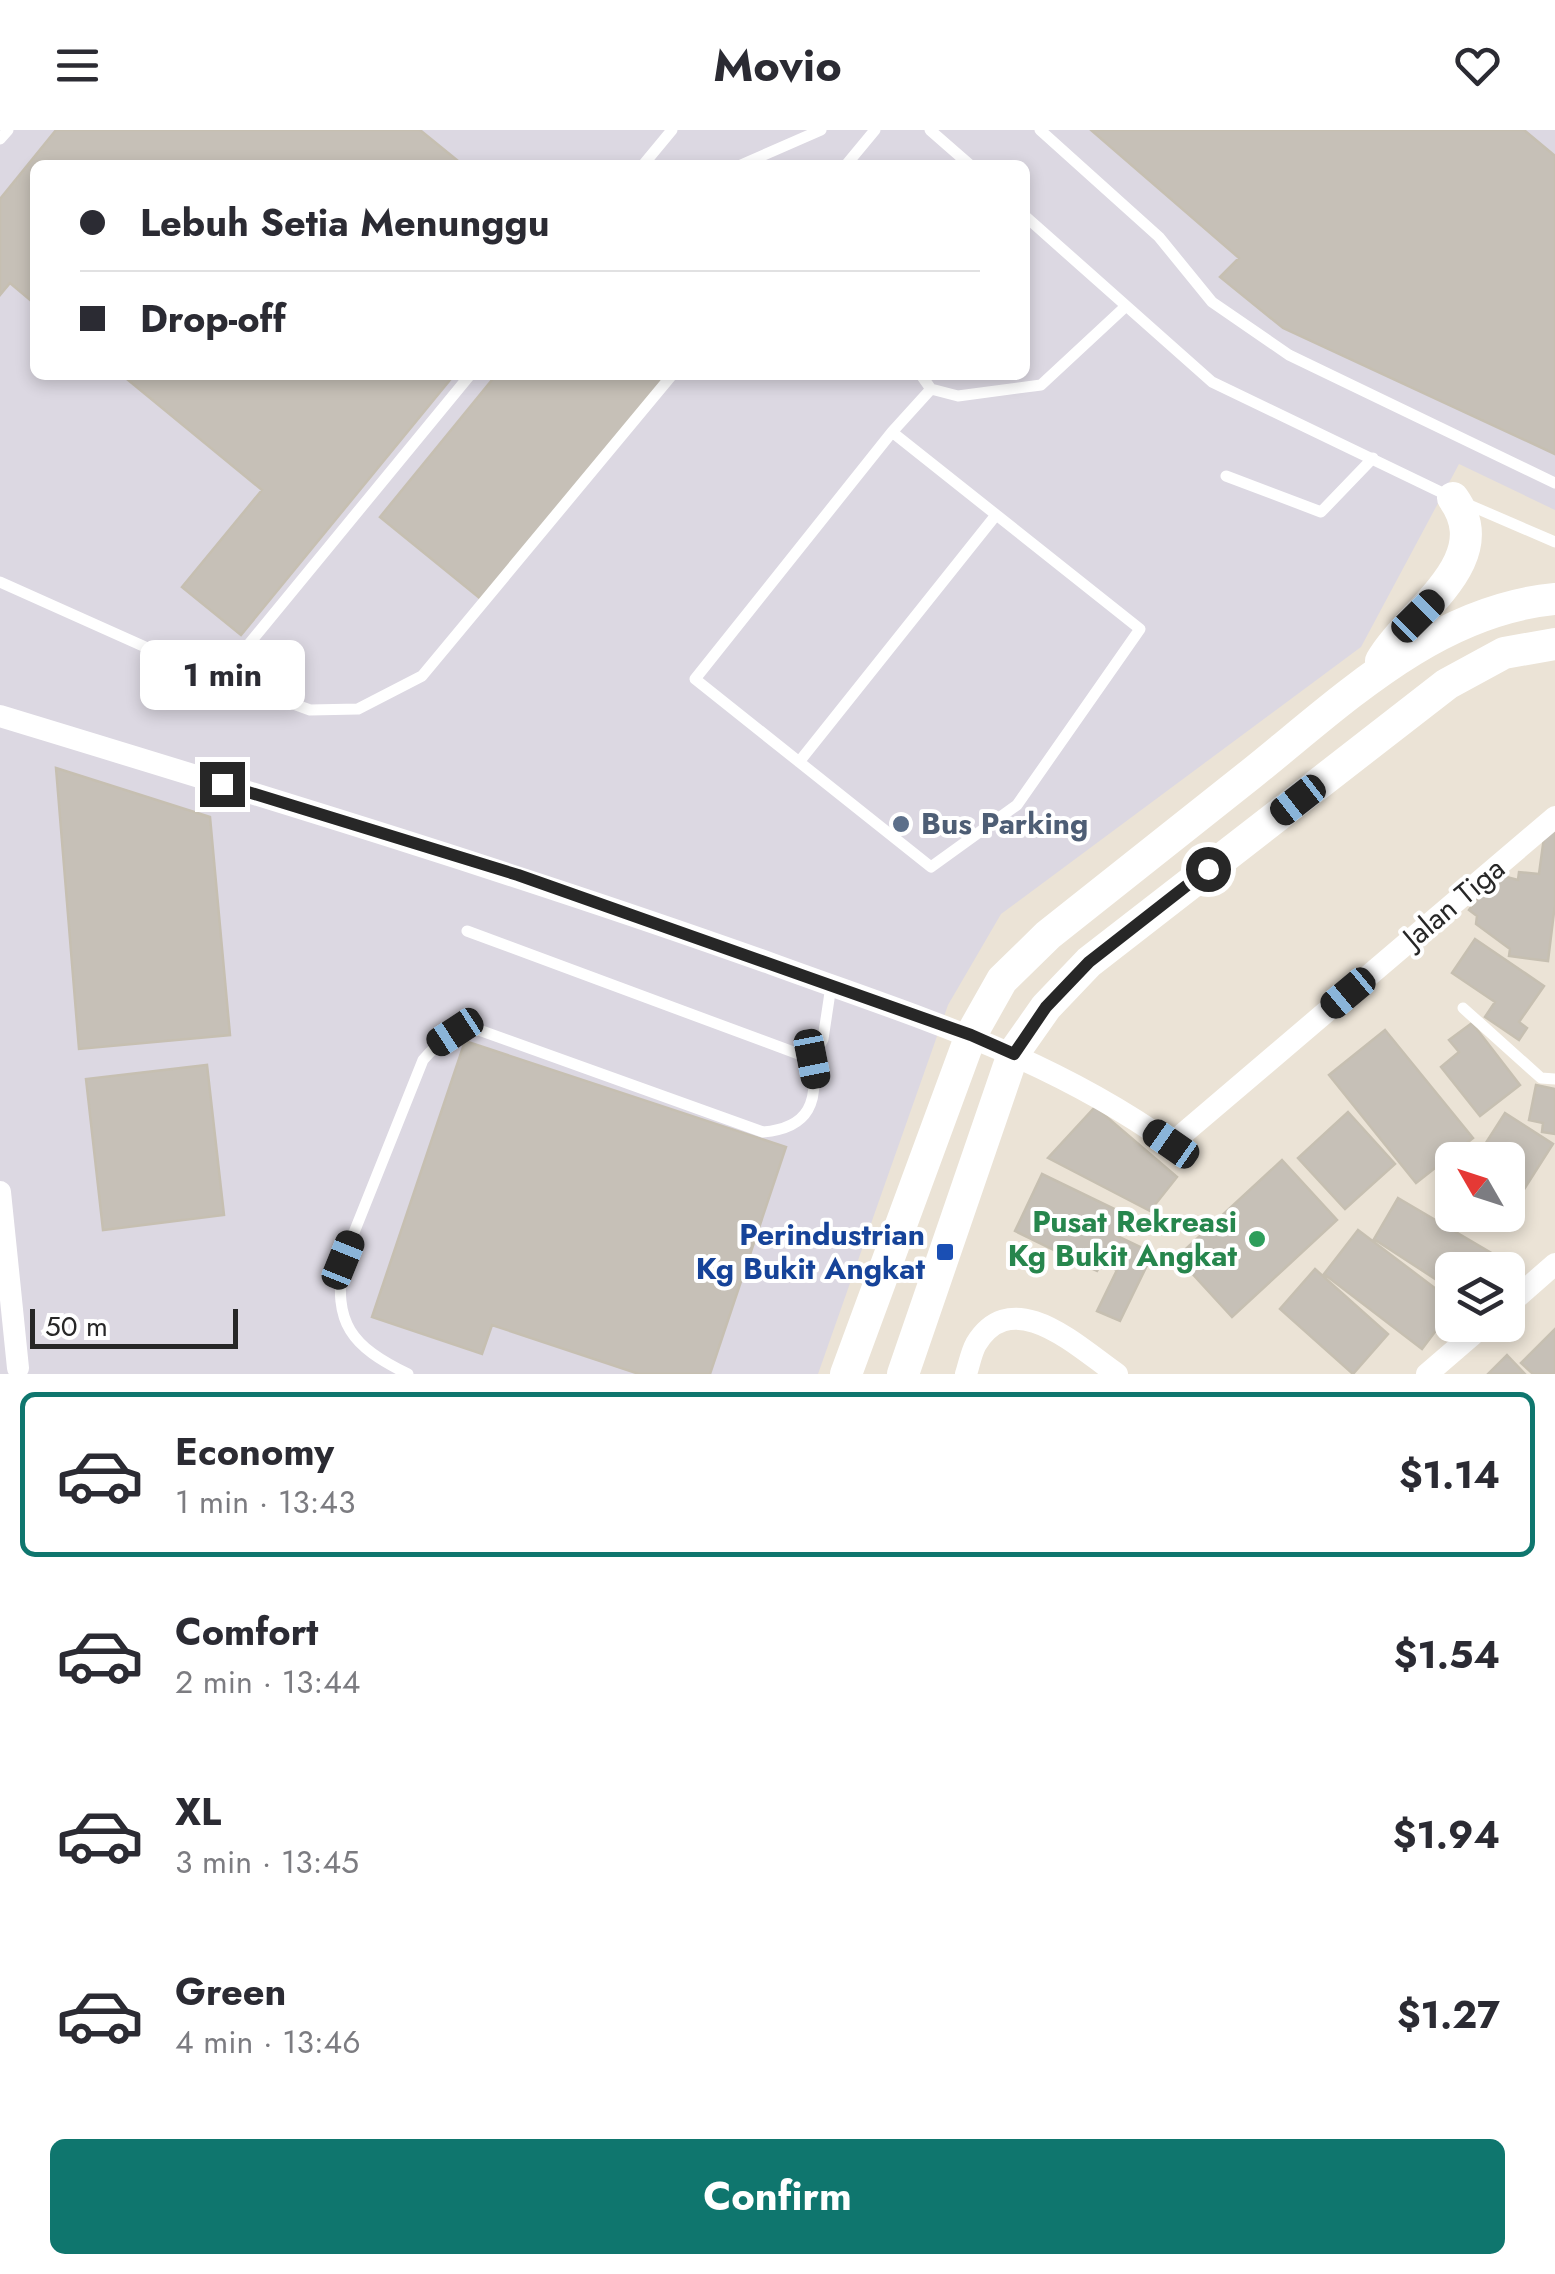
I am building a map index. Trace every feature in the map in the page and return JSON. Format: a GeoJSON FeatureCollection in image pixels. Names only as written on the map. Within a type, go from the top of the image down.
{"type":"FeatureCollection","features":[{"type":"Feature","properties":{"kind":"street"},"geometry":{"type":"LineString","coordinates":[[1375,675],[1400,634],[1436,598],[1465,549],[1468,532],[1464,514],[1453,498]]}},
{"type":"Feature","properties":{"kind":"street"},"geometry":{"type":"LineString","coordinates":[[846,1374],[971,1035],[1002,980],[1048,935],[1375,675],[1462,623],[1507,606],[1555,599]]}},
{"type":"Feature","properties":{"kind":"street"},"geometry":{"type":"LineString","coordinates":[[902,1374],[1014,1054],[1046,1007],[1089,962],[1446,684],[1504,653],[1555,644]]}},
{"type":"Feature","properties":{"kind":"street"},"geometry":{"type":"LineString","coordinates":[[0,716],[518,875],[971,1035],[1014,1054]]}},
{"type":"Feature","properties":{"kind":"street","name":"Jalan Tiga"},"geometry":{"type":"LineString","coordinates":[[1014,1054],[1121,1108],[1171,1144],[1555,817]]}},
{"type":"Feature","properties":{"kind":"street"},"geometry":{"type":"LineString","coordinates":[[0,1192],[18,1368]]}},
{"type":"Feature","properties":{"kind":"street"},"geometry":{"type":"LineString","coordinates":[[1525,1290],[1555,1264]]}},
{"type":"Feature","properties":{"kind":"street"},"geometry":{"type":"LineString","coordinates":[[966,1374],[976,1344],[994,1325],[1018,1317],[1041,1322],[1117,1374]]}},
{"type":"Feature","properties":{"kind":"street"},"geometry":{"type":"LineString","coordinates":[[1427,1374],[1464,1342]]}},
{"type":"Feature","properties":{"kind":"lane"},"geometry":{"type":"LineString","coordinates":[[0,140],[8,130]]}},
{"type":"Feature","properties":{"kind":"lane"},"geometry":{"type":"LineString","coordinates":[[647,160],[672,130]]}},
{"type":"Feature","properties":{"kind":"lane"},"geometry":{"type":"LineString","coordinates":[[752,160],[821,130]]}},
{"type":"Feature","properties":{"kind":"lane"},"geometry":{"type":"LineString","coordinates":[[850,160],[875,130]]}},
{"type":"Feature","properties":{"kind":"lane"},"geometry":{"type":"LineString","coordinates":[[930,130],[964,160]]}},
{"type":"Feature","properties":{"kind":"lane"},"geometry":{"type":"LineString","coordinates":[[1040,130],[1158,236],[1212,302],[1289,355],[1555,482]]}},
{"type":"Feature","properties":{"kind":"lane"},"geometry":{"type":"LineString","coordinates":[[1030,221],[1212,382],[1453,498],[1555,542]]}},
{"type":"Feature","properties":{"kind":"lane"},"geometry":{"type":"LineString","coordinates":[[925,380],[931,389],[958,396],[1041,386],[1125,307]]}},
{"type":"Feature","properties":{"kind":"lane"},"geometry":{"type":"LineString","coordinates":[[221,678],[466,380]]}},
{"type":"Feature","properties":{"kind":"lane"},"geometry":{"type":"LineString","coordinates":[[0,582],[221,678],[310,710],[358,709],[422,676],[668,380]]}},
{"type":"Feature","properties":{"kind":"lane"},"geometry":{"type":"LineString","coordinates":[[892,432],[1140,630],[1017,805],[931,867],[695,679],[892,432],[931,389]]}},
{"type":"Feature","properties":{"kind":"lane"},"geometry":{"type":"LineString","coordinates":[[1226,476],[1322,512],[1373,458]]}},
{"type":"Feature","properties":{"kind":"lane"},"geometry":{"type":"LineString","coordinates":[[799,762],[996,515]]}},
{"type":"Feature","properties":{"kind":"lane"},"geometry":{"type":"LineString","coordinates":[[467,931],[812,1059]]}},
{"type":"Feature","properties":{"kind":"lane"},"geometry":{"type":"LineString","coordinates":[[408,1374],[368,1350],[344,1324],[338,1294],[343,1260],[423,1060],[438,1044],[455,1032],[479,1030],[763,1132],[785,1130],[806,1112],[817,1088],[812,1059],[823,1039],[831,986]]}},
{"type":"Feature","properties":{"kind":"lane"},"geometry":{"type":"LineString","coordinates":[[1463,1008],[1540,1078],[1555,1079]]}},
{"type":"Feature","properties":{"kind":"shaded area"},"geometry":{"type":"Polygon","coordinates":[[[0,130],[1555,130],[1555,510],[1459,464],[1361,647],[1001,914],[948,1005],[818,1374],[0,1374],[0,130]]]}},
{"type":"Feature","properties":{"kind":"building"},"geometry":{"type":"Polygon","coordinates":[[[56,130],[420,130],[457,160],[32,160],[56,130]]]}},
{"type":"Feature","properties":{"kind":"building"},"geometry":{"type":"Polygon","coordinates":[[[1091,130],[1524,130],[1555,156],[1555,454],[1283,328],[1220,277],[1239,258],[1091,130]]]}},
{"type":"Feature","properties":{"kind":"building"},"geometry":{"type":"Polygon","coordinates":[[[30,162],[30,300],[10,283],[0,295],[0,199],[30,162]]]}},
{"type":"Feature","properties":{"kind":"building"},"geometry":{"type":"Polygon","coordinates":[[[128,380],[450,380],[241,635],[182,587],[262,490],[128,380]]]}},
{"type":"Feature","properties":{"kind":"building"},"geometry":{"type":"Polygon","coordinates":[[[492,380],[662,380],[482,600],[380,517],[492,380]]]}},
{"type":"Feature","properties":{"kind":"building"},"geometry":{"type":"Polygon","coordinates":[[[56,768],[210,817],[230,1035],[79,1049],[56,768]]]}},
{"type":"Feature","properties":{"kind":"building"},"geometry":{"type":"Polygon","coordinates":[[[1545,830],[1555,832],[1555,904],[1548,961],[1509,956],[1510,949],[1476,924],[1477,916],[1469,910],[1495,874],[1518,880],[1519,872],[1539,874],[1545,830]]]}},
{"type":"Feature","properties":{"kind":"building"},"geometry":{"type":"Polygon","coordinates":[[[1475,939],[1544,986],[1519,1022],[1527,1028],[1519,1040],[1485,1017],[1495,1002],[1452,973],[1475,939]]]}},
{"type":"Feature","properties":{"kind":"building"},"geometry":{"type":"Polygon","coordinates":[[[1472,1023],[1520,1085],[1480,1116],[1441,1067],[1459,1052],[1449,1040],[1472,1023]]]}},
{"type":"Feature","properties":{"kind":"building"},"geometry":{"type":"Polygon","coordinates":[[[1385,1030],[1473,1138],[1468,1142],[1435,1142],[1435,1168],[1416,1183],[1329,1075],[1385,1030]]]}},
{"type":"Feature","properties":{"kind":"building"},"geometry":{"type":"Polygon","coordinates":[[[465,1041],[786,1147],[710,1374],[639,1374],[492,1325],[482,1354],[372,1317],[465,1041]]]}},
{"type":"Feature","properties":{"kind":"building"},"geometry":{"type":"Polygon","coordinates":[[[207,1065],[224,1215],[103,1230],[86,1079],[207,1065]]]}},
{"type":"Feature","properties":{"kind":"building"},"geometry":{"type":"Polygon","coordinates":[[[1536,1085],[1555,1089],[1555,1134],[1542,1132],[1543,1123],[1529,1120],[1536,1085]]]}},
{"type":"Feature","properties":{"kind":"building"},"geometry":{"type":"Polygon","coordinates":[[[1095,1107],[1177,1177],[1150,1211],[1048,1158],[1095,1107]]]}},
{"type":"Feature","properties":{"kind":"building"},"geometry":{"type":"Polygon","coordinates":[[[1348,1112],[1395,1164],[1345,1209],[1298,1158],[1348,1112]]]}},
{"type":"Feature","properties":{"kind":"building"},"geometry":{"type":"Polygon","coordinates":[[[1505,1113],[1553,1144],[1525,1188],[1525,1142],[1486,1142],[1505,1113]]]}},
{"type":"Feature","properties":{"kind":"building","name":"Pusat Rekreasi Kg Bukit Angkat"},"geometry":{"type":"Polygon","coordinates":[[[1282,1160],[1337,1220],[1232,1317],[1177,1257],[1282,1160]]]}},
{"type":"Feature","properties":{"kind":"building"},"geometry":{"type":"Polygon","coordinates":[[[1042,1174],[1125,1214],[1115,1235],[1153,1253],[1120,1321],[1097,1311],[1117,1270],[1102,1263],[1097,1271],[1015,1231],[1042,1174]]]}},
{"type":"Feature","properties":{"kind":"building"},"geometry":{"type":"Polygon","coordinates":[[[1398,1198],[1435,1220],[1435,1232],[1456,1232],[1490,1252],[1435,1252],[1435,1279],[1374,1239],[1398,1198]]]}},
{"type":"Feature","properties":{"kind":"building"},"geometry":{"type":"Polygon","coordinates":[[[1358,1230],[1435,1288],[1435,1332],[1422,1349],[1324,1274],[1358,1230]]]}},
{"type":"Feature","properties":{"kind":"building"},"geometry":{"type":"Polygon","coordinates":[[[1315,1269],[1388,1334],[1353,1374],[1280,1309],[1315,1269]]]}},
{"type":"Feature","properties":{"kind":"building"},"geometry":{"type":"Polygon","coordinates":[[[1555,1329],[1555,1374],[1533,1374],[1521,1363],[1555,1329]]]}},
{"type":"Feature","properties":{"kind":"building"},"geometry":{"type":"Polygon","coordinates":[[[1507,1355],[1525,1374],[1488,1374],[1507,1355]]]}},
{"type":"Feature","properties":{"kind":"place","name":"Bus Parking"},"geometry":{"type":"Point","coordinates":[901,824]}},
{"type":"Feature","properties":{"kind":"place","name":"Pusat Rekreasi Kg Bukit Angkat"},"geometry":{"type":"Point","coordinates":[1257,1239]}},
{"type":"Feature","properties":{"kind":"place","name":"Perindustrian Kg Bukit Angkat"},"geometry":{"type":"Point","coordinates":[945,1252]}},
{"type":"Feature","properties":{"kind":"route"},"geometry":{"type":"LineString","coordinates":[[222,784],[518,875],[971,1035],[1014,1054],[1046,1007],[1089,962],[1208,869]]}}]}
